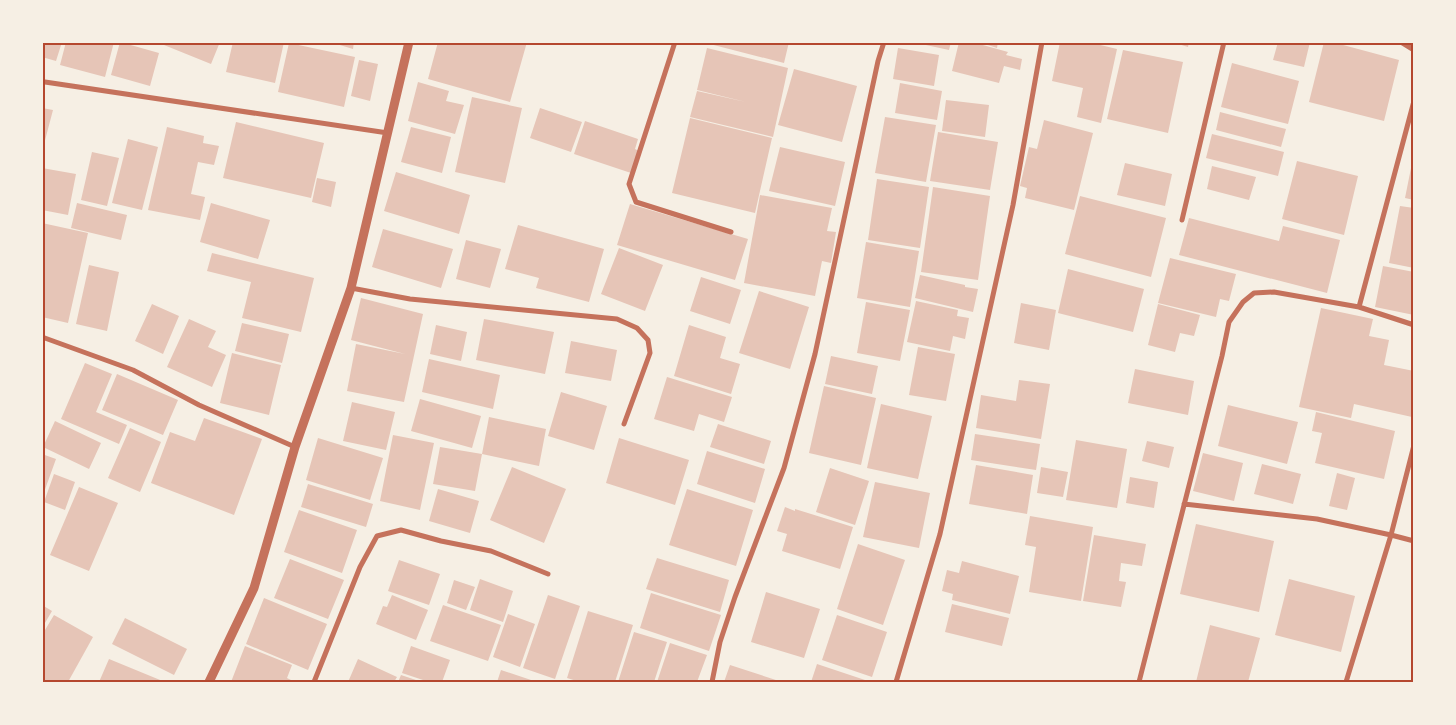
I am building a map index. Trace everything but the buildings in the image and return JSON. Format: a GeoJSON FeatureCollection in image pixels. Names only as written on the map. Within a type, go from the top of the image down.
{"type":"FeatureCollection","features":[{"type":"Feature","properties":{"kind":"street"},"geometry":{"type":"LineString","coordinates":[[209,682],[254,588],[295,447],[351,288],[410,42]]}},
{"type":"Feature","properties":{"kind":"street"},"geometry":{"type":"LineString","coordinates":[[675,42],[629,184],[636,202],[731,232]]}},
{"type":"Feature","properties":{"kind":"street"},"geometry":{"type":"LineString","coordinates":[[712,682],[720,642],[735,597],[784,468],[815,354],[878,62],[884,42]]}},
{"type":"Feature","properties":{"kind":"street"},"geometry":{"type":"LineString","coordinates":[[896,682],[940,534],[1013,205],[1042,42]]}},
{"type":"Feature","properties":{"kind":"street"},"geometry":{"type":"LineString","coordinates":[[1182,220],[1224,42]]}},
{"type":"Feature","properties":{"kind":"street"},"geometry":{"type":"LineString","coordinates":[[1401,42],[1414,50]]}},
{"type":"Feature","properties":{"kind":"street"},"geometry":{"type":"LineString","coordinates":[[45,82],[389,133]]}},
{"type":"Feature","properties":{"kind":"street"},"geometry":{"type":"LineString","coordinates":[[1359,307],[1414,101]]}},
{"type":"Feature","properties":{"kind":"street"},"geometry":{"type":"LineString","coordinates":[[351,288],[410,299],[617,319],[637,328],[648,340],[650,353],[624,424]]}},
{"type":"Feature","properties":{"kind":"street"},"geometry":{"type":"LineString","coordinates":[[1139,682],[1229,322],[1243,302],[1254,293],[1274,292],[1359,307],[1414,325]]}},
{"type":"Feature","properties":{"kind":"street"},"geometry":{"type":"LineString","coordinates":[[42,337],[133,370],[198,405],[295,447]]}},
{"type":"Feature","properties":{"kind":"street"},"geometry":{"type":"LineString","coordinates":[[1346,682],[1391,535],[1414,446]]}},
{"type":"Feature","properties":{"kind":"street"},"geometry":{"type":"LineString","coordinates":[[1184,504],[1317,519],[1414,541]]}},
{"type":"Feature","properties":{"kind":"street"},"geometry":{"type":"LineString","coordinates":[[314,682],[360,567],[377,536],[401,530],[441,541],[491,551],[548,574]]}}]}
